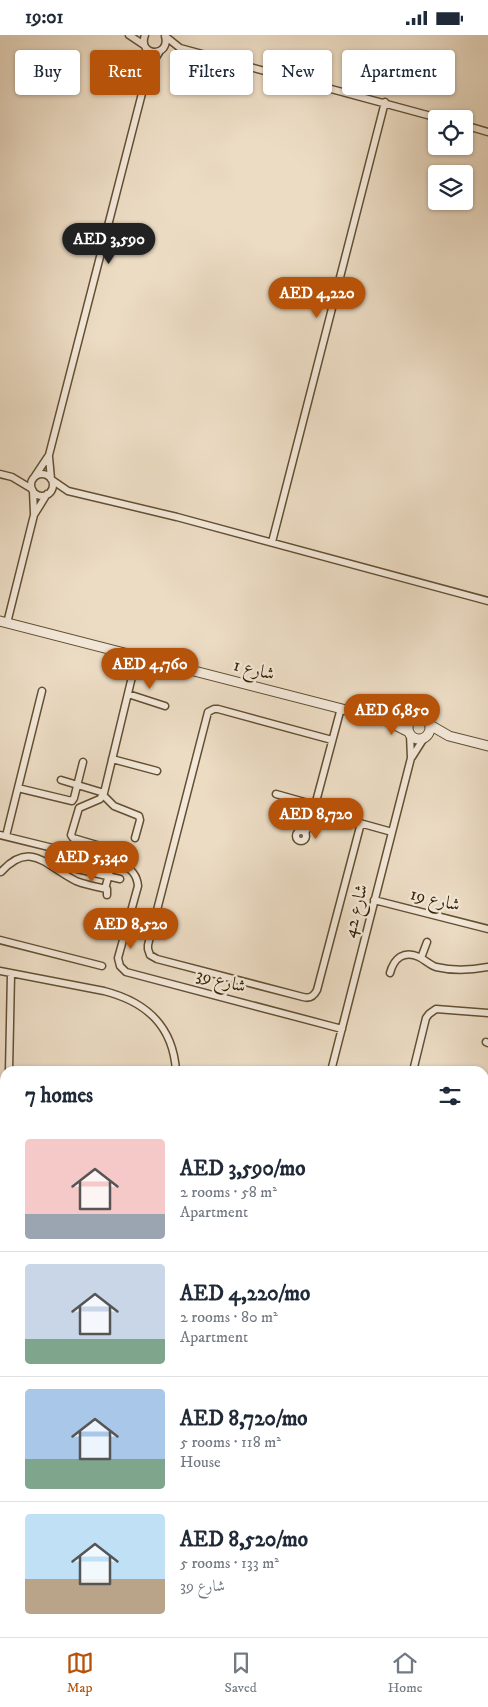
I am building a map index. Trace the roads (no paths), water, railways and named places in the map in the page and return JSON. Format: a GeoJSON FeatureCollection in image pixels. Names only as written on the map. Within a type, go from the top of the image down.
{"type":"FeatureCollection","features":[{"type":"Feature","properties":{"kind":"street"},"geometry":{"type":"LineString","coordinates":[[129,35],[149,50]]}},
{"type":"Feature","properties":{"kind":"street"},"geometry":{"type":"LineString","coordinates":[[145,35],[145,50]]}},
{"type":"Feature","properties":{"kind":"street"},"geometry":{"type":"LineString","coordinates":[[165,35],[180,47],[428,115]]}},
{"type":"Feature","properties":{"kind":"street"},"geometry":{"type":"LineString","coordinates":[[160,51],[166,43],[165,35]]}},
{"type":"Feature","properties":{"kind":"street"},"geometry":{"type":"LineString","coordinates":[[160,51],[180,47]]}},
{"type":"Feature","properties":{"kind":"street"},"geometry":{"type":"LineString","coordinates":[[34,515],[32,481],[49,455],[142,95]]}},
{"type":"Feature","properties":{"kind":"street"},"geometry":{"type":"LineString","coordinates":[[272,542],[385,102]]}},
{"type":"Feature","properties":{"kind":"street"},"geometry":{"type":"LineString","coordinates":[[473,128],[488,132]]}},
{"type":"Feature","properties":{"kind":"street"},"geometry":{"type":"LineString","coordinates":[[3,622],[34,515],[53,488],[49,455]]}},
{"type":"Feature","properties":{"kind":"street"},"geometry":{"type":"LineString","coordinates":[[0,474],[12,477],[44,474],[68,491],[177,517],[488,601]]}},
{"type":"Feature","properties":{"kind":"street"},"geometry":{"type":"LineString","coordinates":[[12,477],[41,495],[68,491]]}},
{"type":"Feature","properties":{"kind":"street","name":"شارع 1"},"geometry":{"type":"LineString","coordinates":[[3,622],[385,719],[412,720]]}},
{"type":"Feature","properties":{"kind":"street"},"geometry":{"type":"LineString","coordinates":[[105,861],[107,847],[73,838],[71,835],[79,808],[100,799],[103,794],[138,656]]}},
{"type":"Feature","properties":{"kind":"street"},"geometry":{"type":"LineString","coordinates":[[3,835],[18,788],[42,691]]}},
{"type":"Feature","properties":{"kind":"street"},"geometry":{"type":"LineString","coordinates":[[128,694],[165,705]]}},
{"type":"Feature","properties":{"kind":"street"},"geometry":{"type":"LineString","coordinates":[[305,833],[314,808],[341,708]]}},
{"type":"Feature","properties":{"kind":"street"},"geometry":{"type":"LineString","coordinates":[[332,740],[218,709],[208,712],[148,949],[150,955],[157,959],[310,998],[317,990],[361,823]]}},
{"type":"Feature","properties":{"kind":"street"},"geometry":{"type":"LineString","coordinates":[[449,736],[415,738],[409,733],[409,724],[412,720],[421,717],[430,725],[449,736],[488,746]]}},
{"type":"Feature","properties":{"kind":"street","name":"شارع 1"},"geometry":{"type":"LineString","coordinates":[[385,719],[409,733]]}},
{"type":"Feature","properties":{"kind":"street"},"geometry":{"type":"LineString","coordinates":[[425,737],[430,730],[430,725]]}},
{"type":"Feature","properties":{"kind":"street","name":"شارع 42"},"geometry":{"type":"LineString","coordinates":[[332,1066],[411,758],[409,733]]}},
{"type":"Feature","properties":{"kind":"street","name":"شارع 42"},"geometry":{"type":"LineString","coordinates":[[411,758],[425,737]]}},
{"type":"Feature","properties":{"kind":"street"},"geometry":{"type":"LineString","coordinates":[[112,759],[157,771]]}},
{"type":"Feature","properties":{"kind":"street"},"geometry":{"type":"LineString","coordinates":[[18,788],[70,801],[74,798],[83,762]]}},
{"type":"Feature","properties":{"kind":"street"},"geometry":{"type":"LineString","coordinates":[[61,780],[103,794],[114,806],[139,816],[140,820],[135,838]]}},
{"type":"Feature","properties":{"kind":"street"},"geometry":{"type":"LineString","coordinates":[[276,794],[392,832]]}},
{"type":"Feature","properties":{"kind":"street","name":"شارع 39"},"geometry":{"type":"LineString","coordinates":[[3,835],[128,867],[135,875],[138,886],[118,958],[123,969],[130,973],[342,1029]]}},
{"type":"Feature","properties":{"kind":"street"},"geometry":{"type":"LineString","coordinates":[[0,874],[13,861],[27,857],[44,861],[78,882],[106,892],[112,863]]}},
{"type":"Feature","properties":{"kind":"street"},"geometry":{"type":"LineString","coordinates":[[69,867],[120,879]]}},
{"type":"Feature","properties":{"kind":"street","name":"شارع 19"},"geometry":{"type":"LineString","coordinates":[[374,900],[488,929]]}},
{"type":"Feature","properties":{"kind":"street"},"geometry":{"type":"LineString","coordinates":[[0,940],[102,966]]}},
{"type":"Feature","properties":{"kind":"street"},"geometry":{"type":"LineString","coordinates":[[421,957],[427,941]]}},
{"type":"Feature","properties":{"kind":"street"},"geometry":{"type":"LineString","coordinates":[[390,973],[393,965],[401,955],[408,954],[421,957],[438,967],[470,970],[488,967]]}},
{"type":"Feature","properties":{"kind":"street"},"geometry":{"type":"LineString","coordinates":[[0,971],[104,991],[133,1001],[146,1009],[164,1029],[173,1049],[175,1066]]}},
{"type":"Feature","properties":{"kind":"street"},"geometry":{"type":"LineString","coordinates":[[8,1066],[11,974]]}},
{"type":"Feature","properties":{"kind":"street"},"geometry":{"type":"LineString","coordinates":[[414,1066],[426,1018],[432,1011],[441,1009],[488,1013]]}}]}
